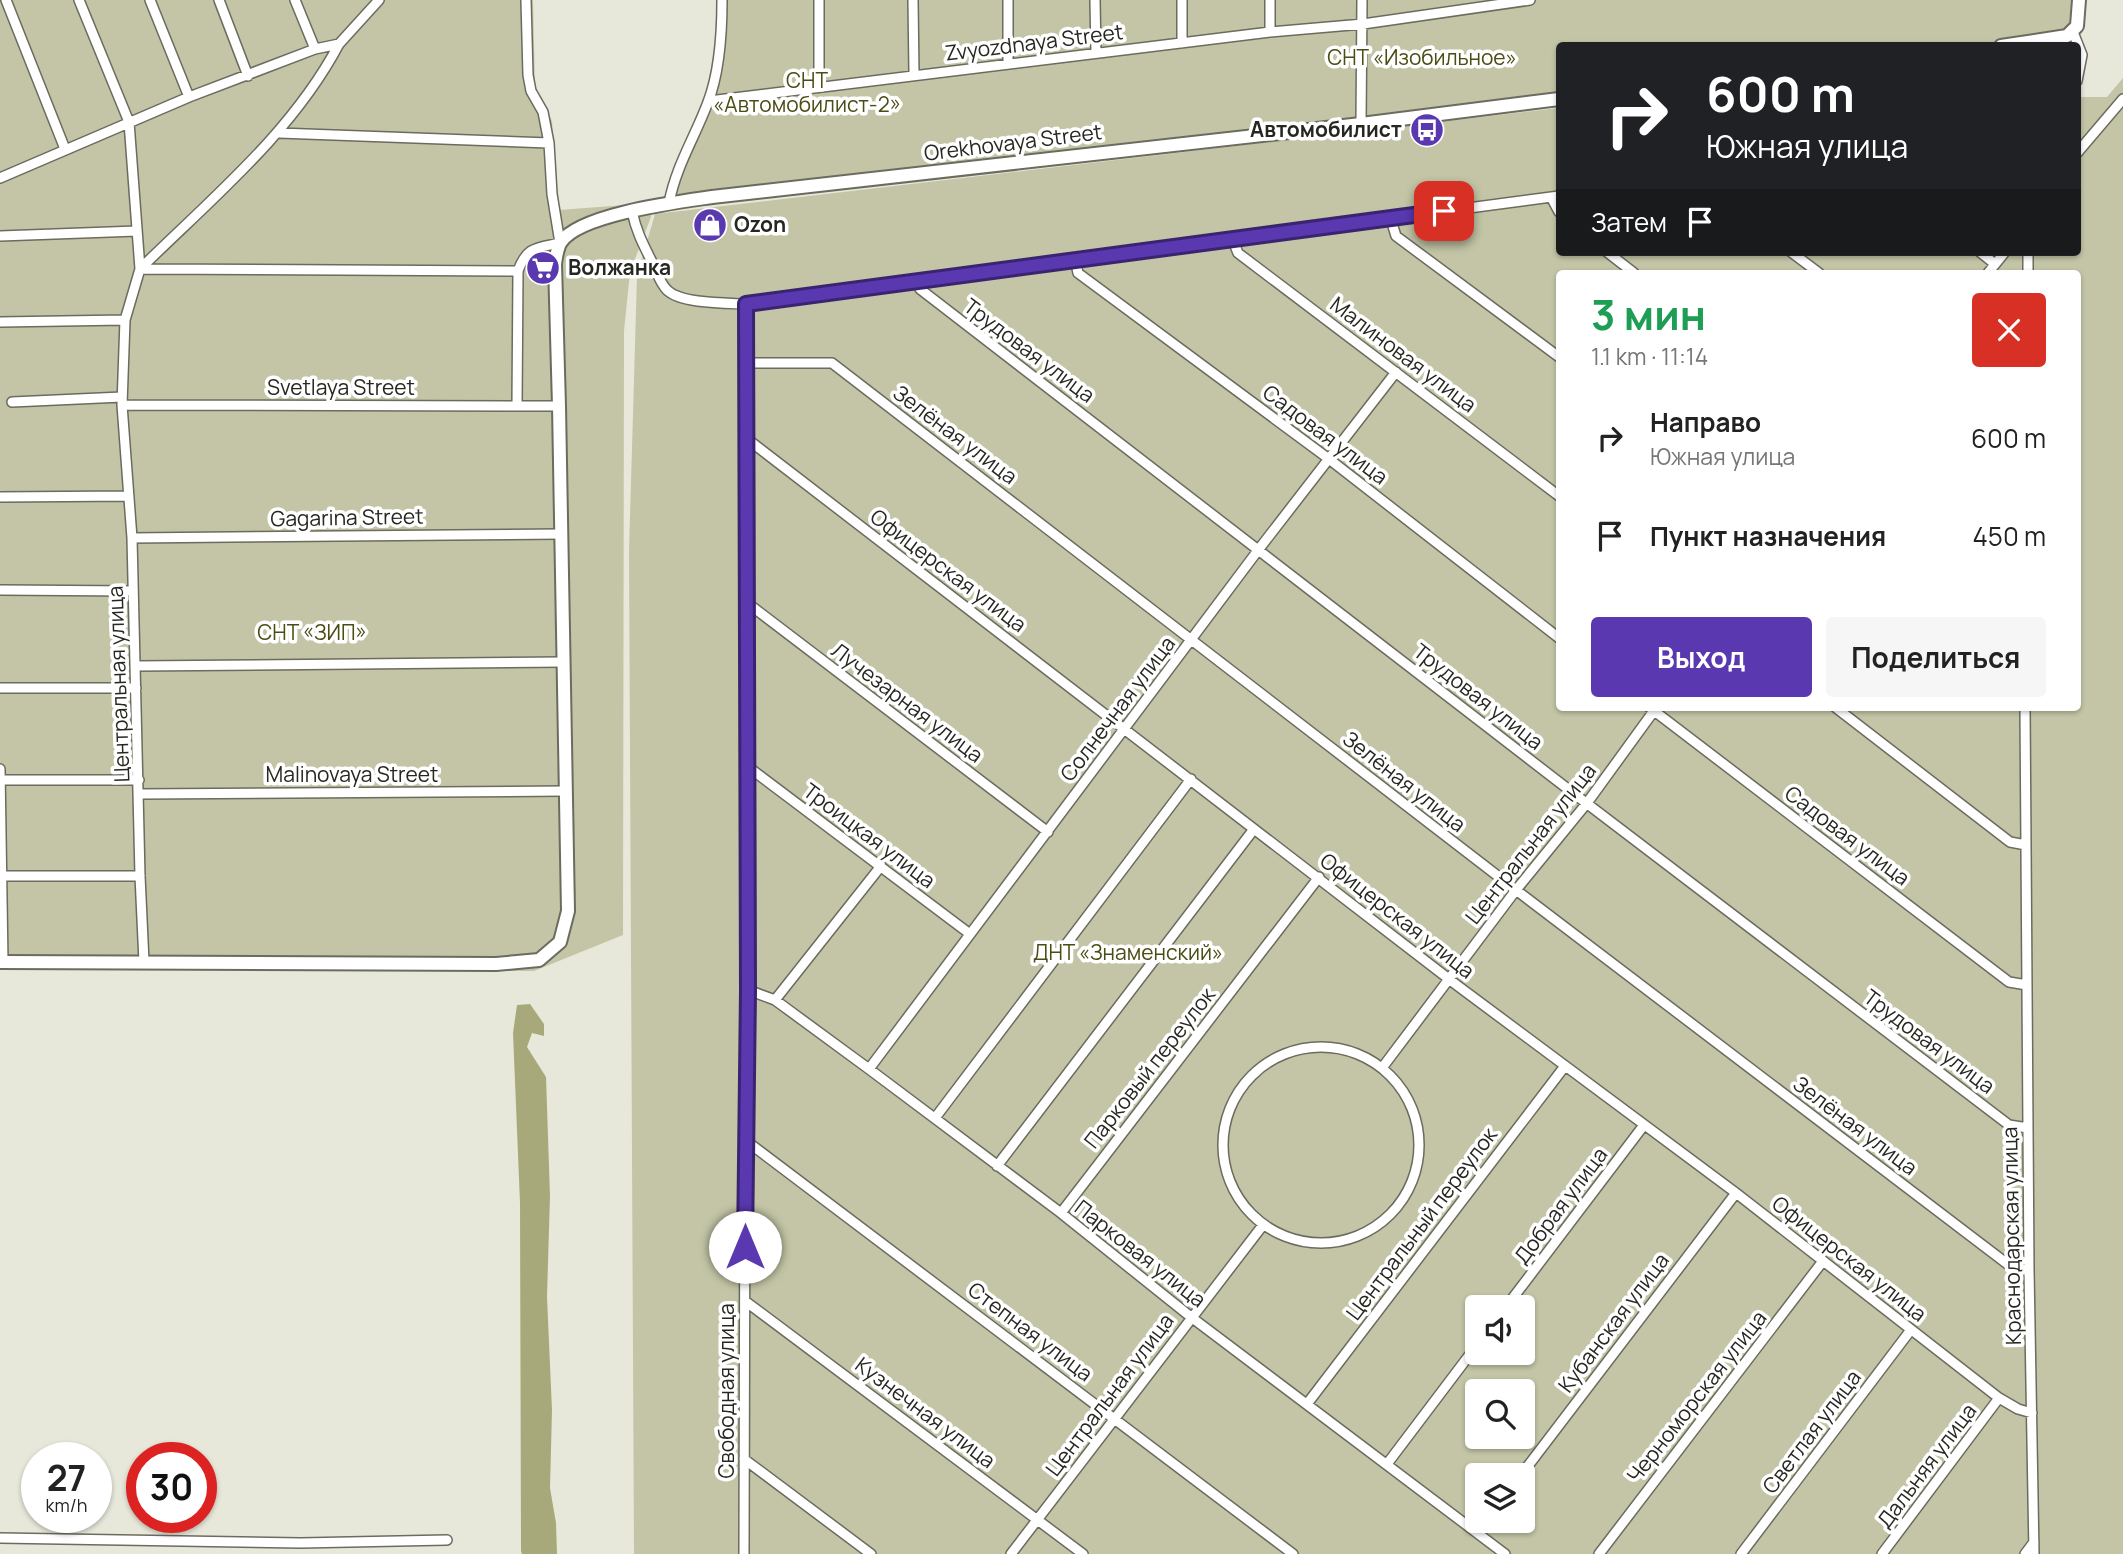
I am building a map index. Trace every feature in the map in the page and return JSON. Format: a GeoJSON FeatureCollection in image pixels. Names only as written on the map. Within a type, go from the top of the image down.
{"type":"FeatureCollection","features":[{"type":"Feature","properties":{"kind":"street"},"geometry":{"type":"LineString","coordinates":[[6,0],[65,149]]}},
{"type":"Feature","properties":{"kind":"street"},"geometry":{"type":"LineString","coordinates":[[79,0],[129,122],[141,269]]}},
{"type":"Feature","properties":{"kind":"street"},"geometry":{"type":"LineString","coordinates":[[150,0],[189,97]]}},
{"type":"Feature","properties":{"kind":"street"},"geometry":{"type":"LineString","coordinates":[[219,0],[248,76]]}},
{"type":"Feature","properties":{"kind":"street"},"geometry":{"type":"LineString","coordinates":[[295,0],[315,49]]}},
{"type":"Feature","properties":{"kind":"street"},"geometry":{"type":"LineString","coordinates":[[141,269],[279,133],[325,72],[340,44],[379,0]]}},
{"type":"Feature","properties":{"kind":"street"},"geometry":{"type":"LineString","coordinates":[[0,769],[2,962],[496,964],[539,960],[560,942],[568,911],[555,264],[560,243],[544,112],[531,91],[528,75],[526,0]]}},
{"type":"Feature","properties":{"kind":"street"},"geometry":{"type":"LineString","coordinates":[[818,0],[819,87]]}},
{"type":"Feature","properties":{"kind":"street"},"geometry":{"type":"LineString","coordinates":[[913,0],[914,74]]}},
{"type":"Feature","properties":{"kind":"street"},"geometry":{"type":"LineString","coordinates":[[1008,0],[1008,64]]}},
{"type":"Feature","properties":{"kind":"street"},"geometry":{"type":"LineString","coordinates":[[1095,0],[1096,53]]}},
{"type":"Feature","properties":{"kind":"street"},"geometry":{"type":"LineString","coordinates":[[1182,0],[1182,43]]}},
{"type":"Feature","properties":{"kind":"street"},"geometry":{"type":"LineString","coordinates":[[1270,0],[1270,32]]}},
{"type":"Feature","properties":{"kind":"street"},"geometry":{"type":"LineString","coordinates":[[1361,124],[1363,0]]}},
{"type":"Feature","properties":{"kind":"street"},"geometry":{"type":"LineString","coordinates":[[1452,0],[1452,12]]}},
{"type":"Feature","properties":{"kind":"street","name":"Zvyozdnaya Street"},"geometry":{"type":"LineString","coordinates":[[709,101],[1270,32],[1363,24],[1530,0]]}},
{"type":"Feature","properties":{"kind":"street"},"geometry":{"type":"LineString","coordinates":[[2069,38],[2077,26],[2079,0]]}},
{"type":"Feature","properties":{"kind":"street"},"geometry":{"type":"LineString","coordinates":[[669,203],[673,181],[709,101],[720,44],[721,1]]}},
{"type":"Feature","properties":{"kind":"street"},"geometry":{"type":"LineString","coordinates":[[0,178],[189,97],[315,49],[340,44]]}},
{"type":"Feature","properties":{"kind":"street","name":"Orekhovaya Street"},"geometry":{"type":"LineString","coordinates":[[560,243],[578,228],[669,203],[1556,99]]}},
{"type":"Feature","properties":{"kind":"street"},"geometry":{"type":"LineString","coordinates":[[2081,148],[2123,99]]}},
{"type":"Feature","properties":{"kind":"street"},"geometry":{"type":"LineString","coordinates":[[279,133],[549,143]]}},
{"type":"Feature","properties":{"kind":"street"},"geometry":{"type":"LineString","coordinates":[[632,211],[637,236],[669,293],[693,300],[746,304],[1555,196]]}},
{"type":"Feature","properties":{"kind":"street"},"geometry":{"type":"LineString","coordinates":[[1390,217],[1396,236],[1556,355]]}},
{"type":"Feature","properties":{"kind":"street"},"geometry":{"type":"LineString","coordinates":[[0,236],[137,231]]}},
{"type":"Feature","properties":{"kind":"street","name":"Малиновая улица"},"geometry":{"type":"LineString","coordinates":[[1231,238],[1238,253],[1556,494]]}},
{"type":"Feature","properties":{"kind":"street"},"geometry":{"type":"LineString","coordinates":[[517,406],[518,271],[523,258],[531,249],[560,243]]}},
{"type":"Feature","properties":{"kind":"street"},"geometry":{"type":"LineString","coordinates":[[1612,256],[1630,270]]}},
{"type":"Feature","properties":{"kind":"street"},"geometry":{"type":"LineString","coordinates":[[1796,256],[1815,270]]}},
{"type":"Feature","properties":{"kind":"street"},"geometry":{"type":"LineString","coordinates":[[1985,256],[1995,264]]}},
{"type":"Feature","properties":{"kind":"street"},"geometry":{"type":"LineString","coordinates":[[1991,270],[2002,256]]}},
{"type":"Feature","properties":{"kind":"street","name":"Садовая улица"},"geometry":{"type":"LineString","coordinates":[[1075,260],[1078,273],[1329,459],[1556,636]]}},
{"type":"Feature","properties":{"kind":"street"},"geometry":{"type":"LineString","coordinates":[[141,269],[518,271]]}},
{"type":"Feature","properties":{"kind":"street","name":"Центральная улица"},"geometry":{"type":"LineString","coordinates":[[141,269],[125,320],[122,401],[132,538],[139,876],[144,962]]}},
{"type":"Feature","properties":{"kind":"street","name":"Трудовая улица"},"geometry":{"type":"LineString","coordinates":[[917,281],[920,289],[2009,1125],[2028,1128]]}},
{"type":"Feature","properties":{"kind":"street","name":"Свободная улица"},"geometry":{"type":"LineString","coordinates":[[744,1554],[748,990],[746,304]]}},
{"type":"Feature","properties":{"kind":"street"},"geometry":{"type":"LineString","coordinates":[[0,322],[125,320]]}},
{"type":"Feature","properties":{"kind":"street","name":"Зелёная улица"},"geometry":{"type":"LineString","coordinates":[[746,363],[832,363],[1516,890],[2014,1269],[2029,1270]]}},
{"type":"Feature","properties":{"kind":"street","name":"Солнечная улица"},"geometry":{"type":"LineString","coordinates":[[869,1069],[1259,549],[1396,372]]}},
{"type":"Feature","properties":{"kind":"street","name":"Svetlaya Street"},"geometry":{"type":"LineString","coordinates":[[12,402],[559,407]]}},
{"type":"Feature","properties":{"kind":"street","name":"Офицерская улица"},"geometry":{"type":"LineString","coordinates":[[746,438],[1450,979],[1736,1193],[1910,1331],[1999,1398],[2018,1409],[2032,1413]]}},
{"type":"Feature","properties":{"kind":"street"},"geometry":{"type":"LineString","coordinates":[[0,497],[129,496]]}},
{"type":"Feature","properties":{"kind":"street","name":"Gagarina Street"},"geometry":{"type":"LineString","coordinates":[[132,538],[561,534]]}},
{"type":"Feature","properties":{"kind":"street"},"geometry":{"type":"LineString","coordinates":[[0,590],[133,591]]}},
{"type":"Feature","properties":{"kind":"street","name":"Лучезарная улица"},"geometry":{"type":"LineString","coordinates":[[746,602],[1048,832]]}},
{"type":"Feature","properties":{"kind":"street"},"geometry":{"type":"LineString","coordinates":[[136,666],[564,663]]}},
{"type":"Feature","properties":{"kind":"street"},"geometry":{"type":"LineString","coordinates":[[0,688],[136,688]]}},
{"type":"Feature","properties":{"kind":"street","name":"Центральная улица"},"geometry":{"type":"LineString","coordinates":[[1382,1068],[1516,890],[1587,803],[1651,711]]}},
{"type":"Feature","properties":{"kind":"street","name":"Садовая улица"},"geometry":{"type":"LineString","coordinates":[[1657,711],[2009,982],[2027,985]]}},
{"type":"Feature","properties":{"kind":"street"},"geometry":{"type":"LineString","coordinates":[[1840,711],[2010,842],[2026,845]]}},
{"type":"Feature","properties":{"kind":"street","name":"Краснодарская улица"},"geometry":{"type":"LineString","coordinates":[[2025,711],[2034,1554]]}},
{"type":"Feature","properties":{"kind":"street","name":"Троицкая улица"},"geometry":{"type":"LineString","coordinates":[[747,766],[970,934]]}},
{"type":"Feature","properties":{"kind":"street"},"geometry":{"type":"LineString","coordinates":[[934,1118],[1191,779]]}},
{"type":"Feature","properties":{"kind":"street"},"geometry":{"type":"LineString","coordinates":[[0,780],[139,780]]}},
{"type":"Feature","properties":{"kind":"street","name":"Malinovaya Street"},"geometry":{"type":"LineString","coordinates":[[139,794],[565,791]]}},
{"type":"Feature","properties":{"kind":"street"},"geometry":{"type":"LineString","coordinates":[[997,1166],[1254,829]]}},
{"type":"Feature","properties":{"kind":"street"},"geometry":{"type":"LineString","coordinates":[[775,1000],[880,866]]}},
{"type":"Feature","properties":{"kind":"street"},"geometry":{"type":"LineString","coordinates":[[0,876],[139,876]]}},
{"type":"Feature","properties":{"kind":"street","name":"Парковый переулок"},"geometry":{"type":"LineString","coordinates":[[1060,1213],[1318,877]]}},
{"type":"Feature","properties":{"kind":"street","name":"Парковая улица"},"geometry":{"type":"LineString","coordinates":[[748,990],[775,1000],[869,1069],[1060,1213],[1191,1317],[1465,1523]]}},
{"type":"Feature","properties":{"kind":"street"},"geometry":{"type":"LineString","coordinates":[[1317,1047],[1346,1050],[1382,1068],[1408,1099],[1418,1129],[1419,1161],[1409,1191],[1390,1216],[1364,1234],[1333,1243],[1302,1242],[1263,1225],[1237,1198],[1225,1170],[1222,1141],[1227,1112],[1241,1086],[1262,1066],[1288,1052],[1317,1047]]}},
{"type":"Feature","properties":{"kind":"street","name":"Центральный переулок"},"geometry":{"type":"LineString","coordinates":[[1307,1404],[1565,1066]]}},
{"type":"Feature","properties":{"kind":"street","name":"Добрая улица"},"geometry":{"type":"LineString","coordinates":[[1515,1295],[1644,1125]]}},
{"type":"Feature","properties":{"kind":"street","name":"Степная улица"},"geometry":{"type":"LineString","coordinates":[[745,1140],[1293,1554]]}},
{"type":"Feature","properties":{"kind":"street","name":"Кубанская улица"},"geometry":{"type":"LineString","coordinates":[[1530,1463],[1736,1193]]}},
{"type":"Feature","properties":{"kind":"street","name":"Центральная улица"},"geometry":{"type":"LineString","coordinates":[[1011,1554],[1263,1225]]}},
{"type":"Feature","properties":{"kind":"street","name":"Черноморская улица"},"geometry":{"type":"LineString","coordinates":[[1599,1554],[1823,1262]]}},
{"type":"Feature","properties":{"kind":"street","name":"Кузнечная улица"},"geometry":{"type":"LineString","coordinates":[[745,1301],[1083,1554]]}},
{"type":"Feature","properties":{"kind":"street","name":"Светлая улица"},"geometry":{"type":"LineString","coordinates":[[1741,1554],[1910,1331]]}},
{"type":"Feature","properties":{"kind":"street"},"geometry":{"type":"LineString","coordinates":[[1387,1464],[1465,1361]]}},
{"type":"Feature","properties":{"kind":"street","name":"Дальняя улица"},"geometry":{"type":"LineString","coordinates":[[1882,1554],[1999,1398]]}},
{"type":"Feature","properties":{"kind":"street"},"geometry":{"type":"LineString","coordinates":[[744,1459],[871,1554]]}},
{"type":"Feature","properties":{"kind":"street","name":"Парковая улица"},"geometry":{"type":"LineString","coordinates":[[1478,1533],[1505,1554]]}},
{"type":"Feature","properties":{"kind":"street"},"geometry":{"type":"LineString","coordinates":[[0,1538],[301,1543],[447,1540]]}},
{"type":"Feature","properties":{"kind":"street"},"geometry":{"type":"LineString","coordinates":[[2025,1554],[2034,1542]]}},
{"type":"Feature","properties":{"kind":"street"},"geometry":{"type":"LineString","coordinates":[[301,1543],[301,1554]]}},
{"type":"Feature","properties":{"kind":"green space","name":"СНТ «ЗИП»"},"geometry":{"type":"Polygon","coordinates":[[[0,0],[533,0],[535,87],[552,121],[559,210],[652,203],[651,217],[630,272],[624,331],[623,935],[534,971],[0,969],[0,0]]]}},
{"type":"Feature","properties":{"kind":"green space","name":"СНТ «Автомобилист-2»"},"geometry":{"type":"Polygon","coordinates":[[[718,0],[2079,0],[2073,32],[2022,42],[1556,42],[1556,99],[669,203],[715,74],[718,0]]]}},
{"type":"Feature","properties":{"kind":"green space","name":"ДНТ «Знаменский»"},"geometry":{"type":"Polygon","coordinates":[[[2123,78],[2123,1554],[634,1554],[629,551],[637,276],[655,214],[1556,108],[1556,256],[2081,256],[2081,97],[2107,97],[2123,78]]]}},
{"type":"Feature","properties":{"kind":"green space"},"geometry":{"type":"Polygon","coordinates":[[[530,1004],[544,1024],[544,1036],[532,1033],[527,1047],[546,1077],[550,1196],[547,1297],[552,1410],[550,1488],[556,1523],[557,1554],[522,1554],[521,1551],[520,1203],[513,1033],[517,1005],[530,1004]]]}},
{"type":"Feature","properties":{"kind":"place","name":"Автомобилист"},"geometry":{"type":"Point","coordinates":[1427,130]}},
{"type":"Feature","properties":{"kind":"place","name":"Ozon"},"geometry":{"type":"Point","coordinates":[710,225]}},
{"type":"Feature","properties":{"kind":"place","name":"Волжанка"},"geometry":{"type":"Point","coordinates":[543,268]}},
{"type":"Feature","properties":{"kind":"route"},"geometry":{"type":"LineString","coordinates":[[745,1247],[748,990],[746,304],[1444,211]]}},
{"type":"Feature","properties":{"kind":"park label","name":"СНТ «Изобильное»"},"geometry":{"type":"Point","coordinates":[1422,58]}}]}
